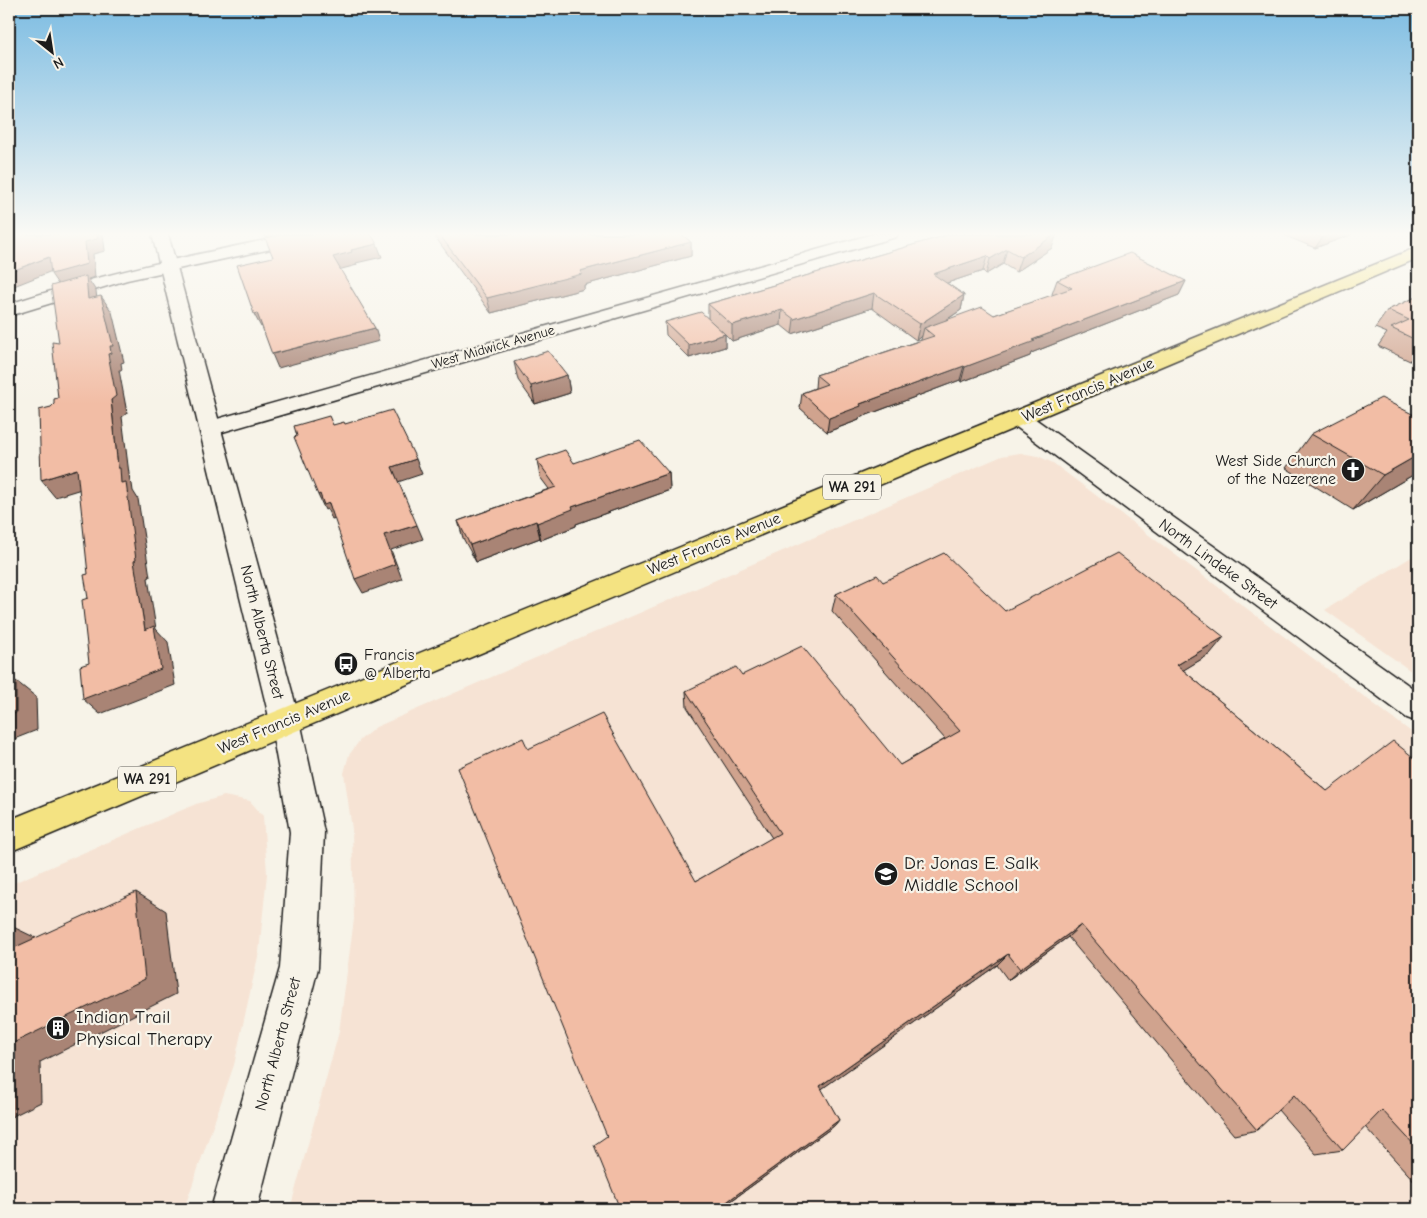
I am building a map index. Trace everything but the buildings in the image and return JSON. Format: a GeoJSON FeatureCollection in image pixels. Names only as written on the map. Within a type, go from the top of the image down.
{"type":"FeatureCollection","features":[{"type":"Feature","properties":{"kind":"main road","name":"West Francis Avenue"},"geometry":{"type":"LineString","coordinates":[[9,836],[1325,291]]}},
{"type":"Feature","properties":{"kind":"street"},"geometry":{"type":"LineString","coordinates":[[9,310],[68,291]]}},
{"type":"Feature","properties":{"kind":"street","name":"North Alberta Street"},"geometry":{"type":"LineString","coordinates":[[174,291],[285,722],[306,832],[299,968],[234,1209]]}},
{"type":"Feature","properties":{"kind":"street","name":"West Midwick Avenue"},"geometry":{"type":"LineString","coordinates":[[210,428],[691,291]]}},
{"type":"Feature","properties":{"kind":"street","name":"North Lindeke Street"},"geometry":{"type":"LineString","coordinates":[[1019,418],[1418,709]]}},
{"type":"Feature","properties":{"kind":"shaded area","name":"Dr. Jonas E. Salk Middle School"},"geometry":{"type":"Polygon","coordinates":[[[1020,453],[1038,456],[1053,463],[1418,737],[1418,1209],[290,1209],[339,1032],[354,919],[352,829],[344,773],[349,755],[360,740],[376,727],[1002,456],[1020,453]]]}},
{"type":"Feature","properties":{"kind":"shaded area"},"geometry":{"type":"Polygon","coordinates":[[[1418,553],[1418,676],[1325,610],[1418,553]]]}},
{"type":"Feature","properties":{"kind":"shaded area"},"geometry":{"type":"Polygon","coordinates":[[[224,796],[250,801],[263,816],[267,874],[259,952],[234,1065],[184,1209],[9,1209],[9,885],[196,804],[224,796]]]}},
{"type":"Feature","properties":{"kind":"place","name":"West Side Church of the Nazerene"},"geometry":{"type":"Point","coordinates":[1353,470]}},
{"type":"Feature","properties":{"kind":"place","name":"Francis @ Alberta"},"geometry":{"type":"Point","coordinates":[346,664]}},
{"type":"Feature","properties":{"kind":"place","name":"Dr. Jonas E. Salk Middle School"},"geometry":{"type":"Point","coordinates":[886,874]}},
{"type":"Feature","properties":{"kind":"place","name":"Indian Trail Physical Therapy"},"geometry":{"type":"Point","coordinates":[58,1028]}}]}
